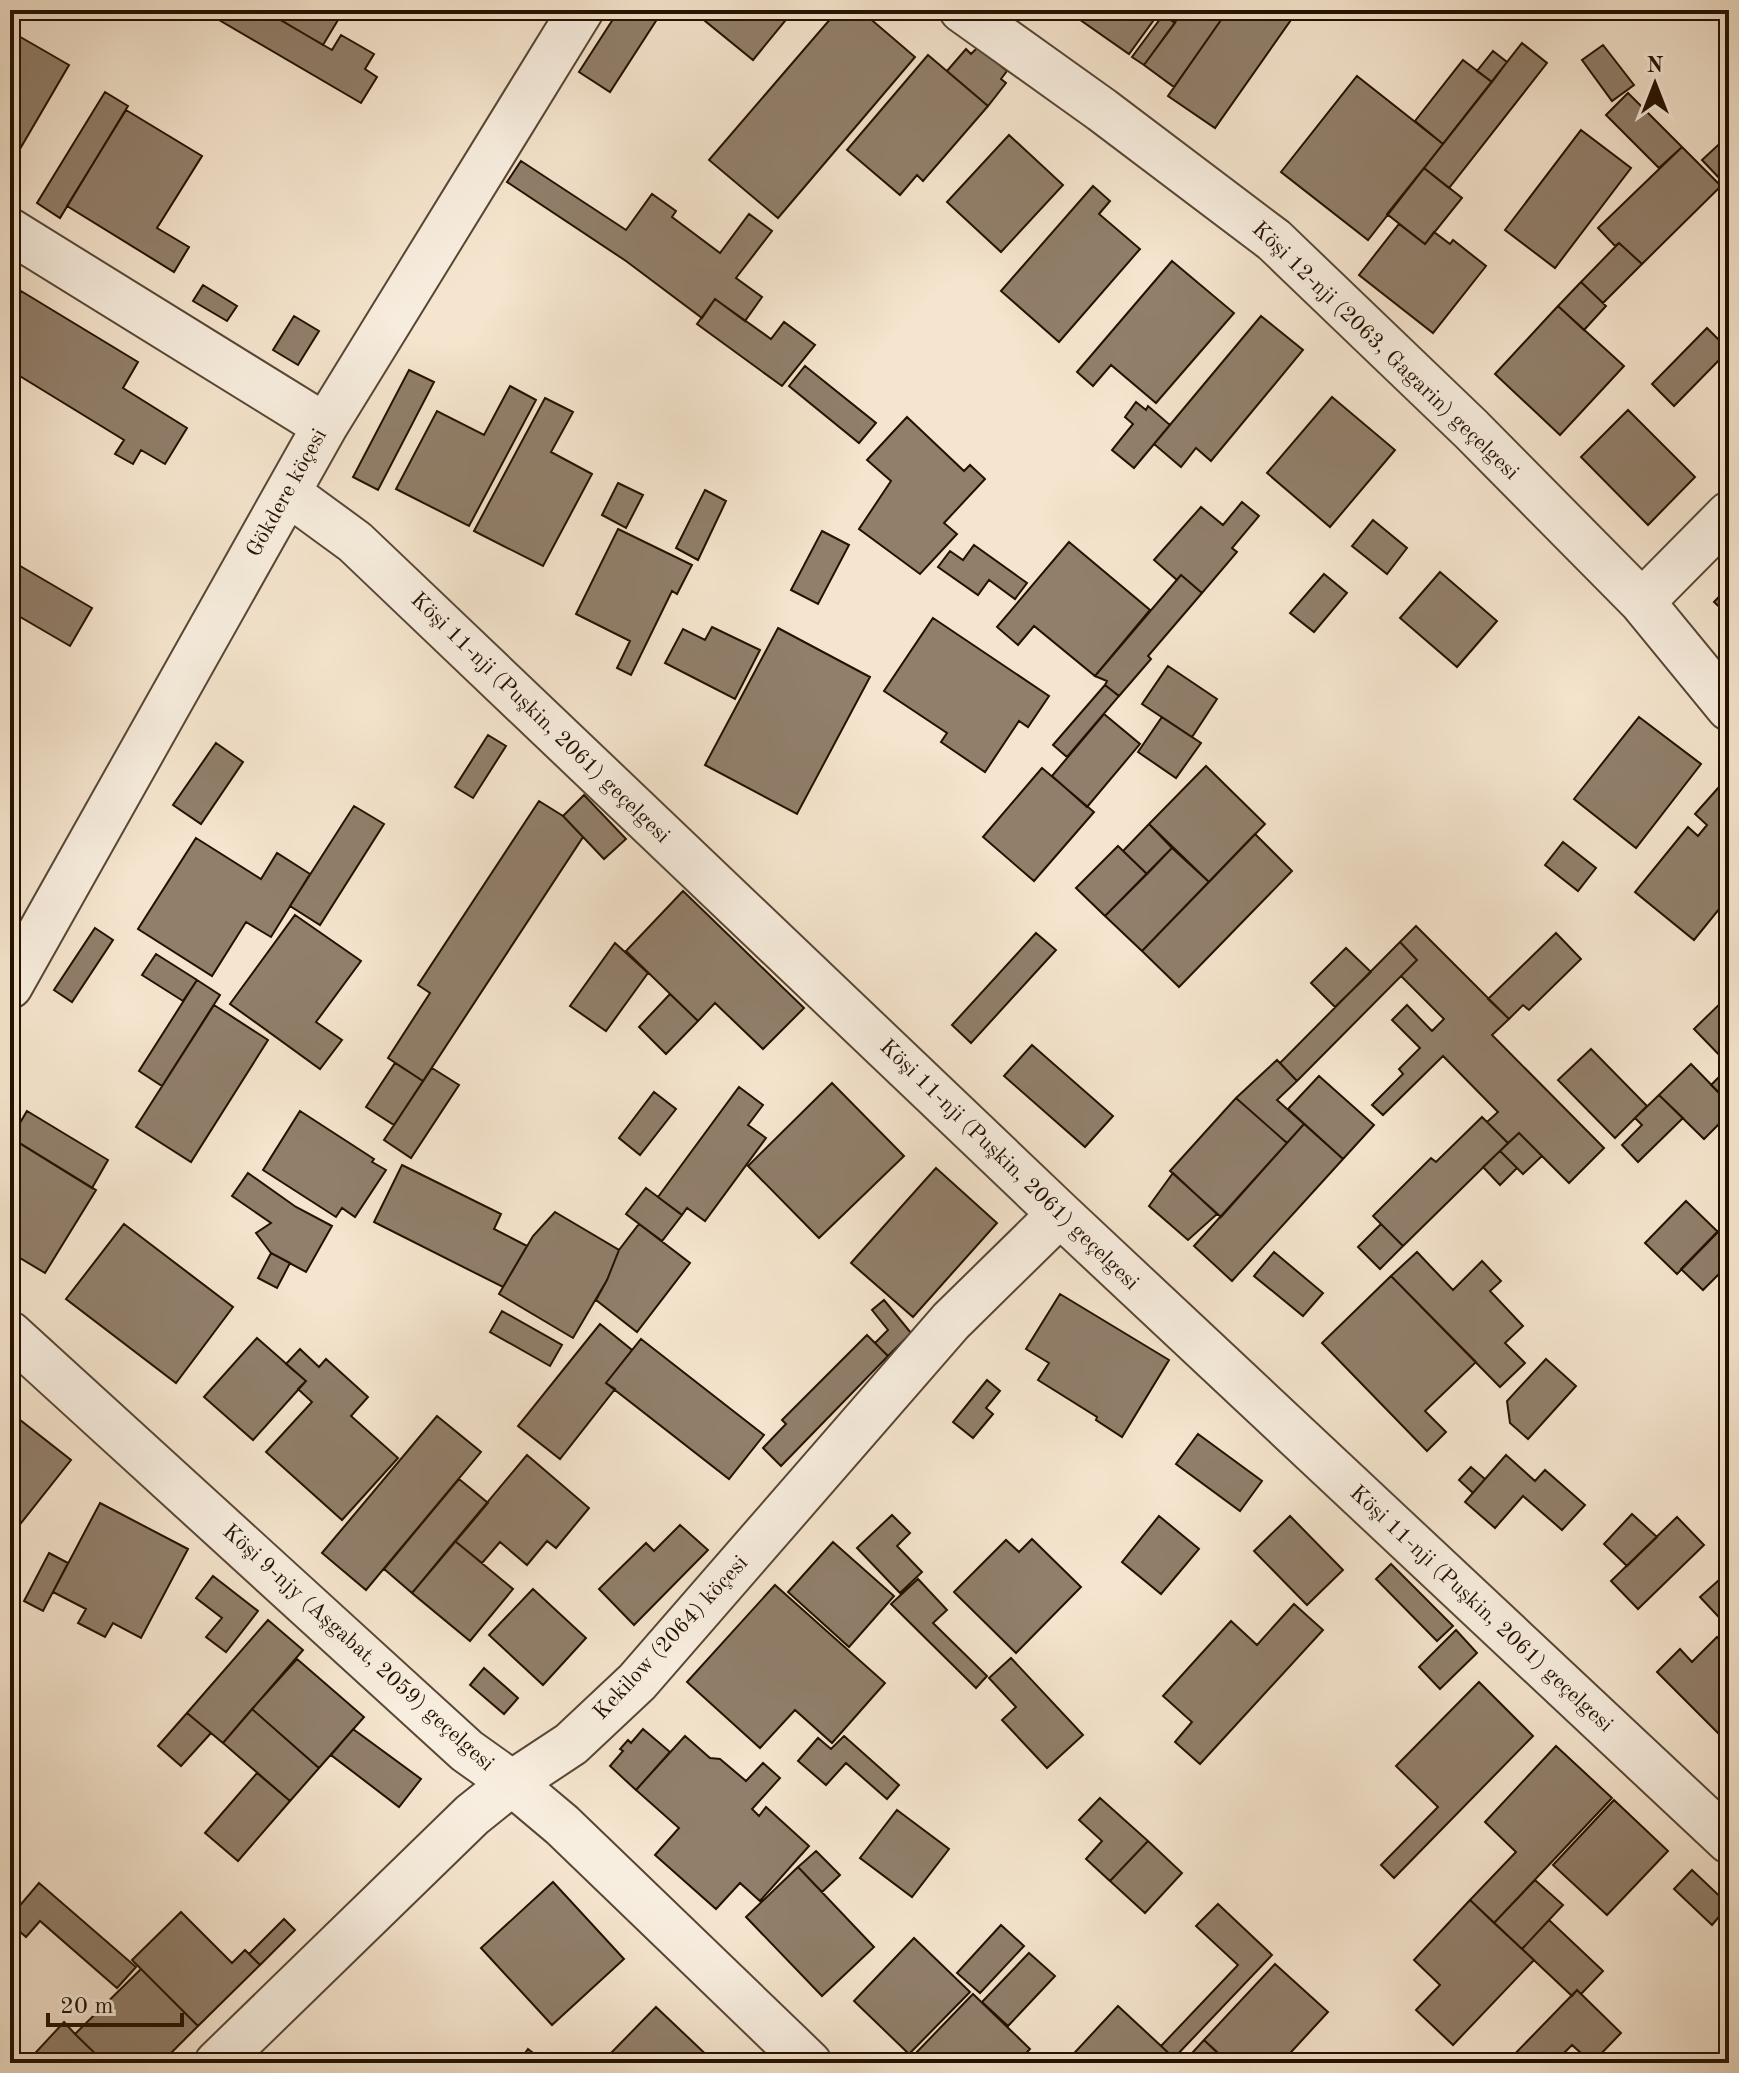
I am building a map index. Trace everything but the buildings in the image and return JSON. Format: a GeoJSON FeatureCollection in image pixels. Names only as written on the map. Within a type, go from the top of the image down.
{"type":"FeatureCollection","features":[{"type":"Feature","properties":{"kind":"street","name":"Gökdere köçesi"},"geometry":{"type":"LineString","coordinates":[[10,985],[325,426],[581,10]]}},
{"type":"Feature","properties":{"kind":"street","name":"Köşi 12-nji (2063, Gagarin) geçelgesi"},"geometry":{"type":"LineString","coordinates":[[962,10],[1102,110],[1274,240],[1471,429],[1642,602],[1729,708]]}},
{"type":"Feature","properties":{"kind":"street"},"geometry":{"type":"LineString","coordinates":[[10,231],[325,426]]}},
{"type":"Feature","properties":{"kind":"street","name":"Köşi 11-nji (Puşkin, 2061) geçelgesi"},"geometry":{"type":"LineString","coordinates":[[288,493],[355,542],[1060,1214],[1729,1841]]}},
{"type":"Feature","properties":{"kind":"street"},"geometry":{"type":"LineString","coordinates":[[1642,602],[1729,514]]}},
{"type":"Feature","properties":{"kind":"street","name":"Kekilow (2064) köçesi"},"geometry":{"type":"LineString","coordinates":[[217,2063],[472,1815],[512,1783],[571,1744],[637,1682],[951,1321],[1060,1214]]}},
{"type":"Feature","properties":{"kind":"street","name":"Köşi 9-njy (Aşgabat, 2059) geçelgesi"},"geometry":{"type":"LineString","coordinates":[[10,1334],[467,1751],[512,1783],[562,1825],[809,2063]]}}]}
